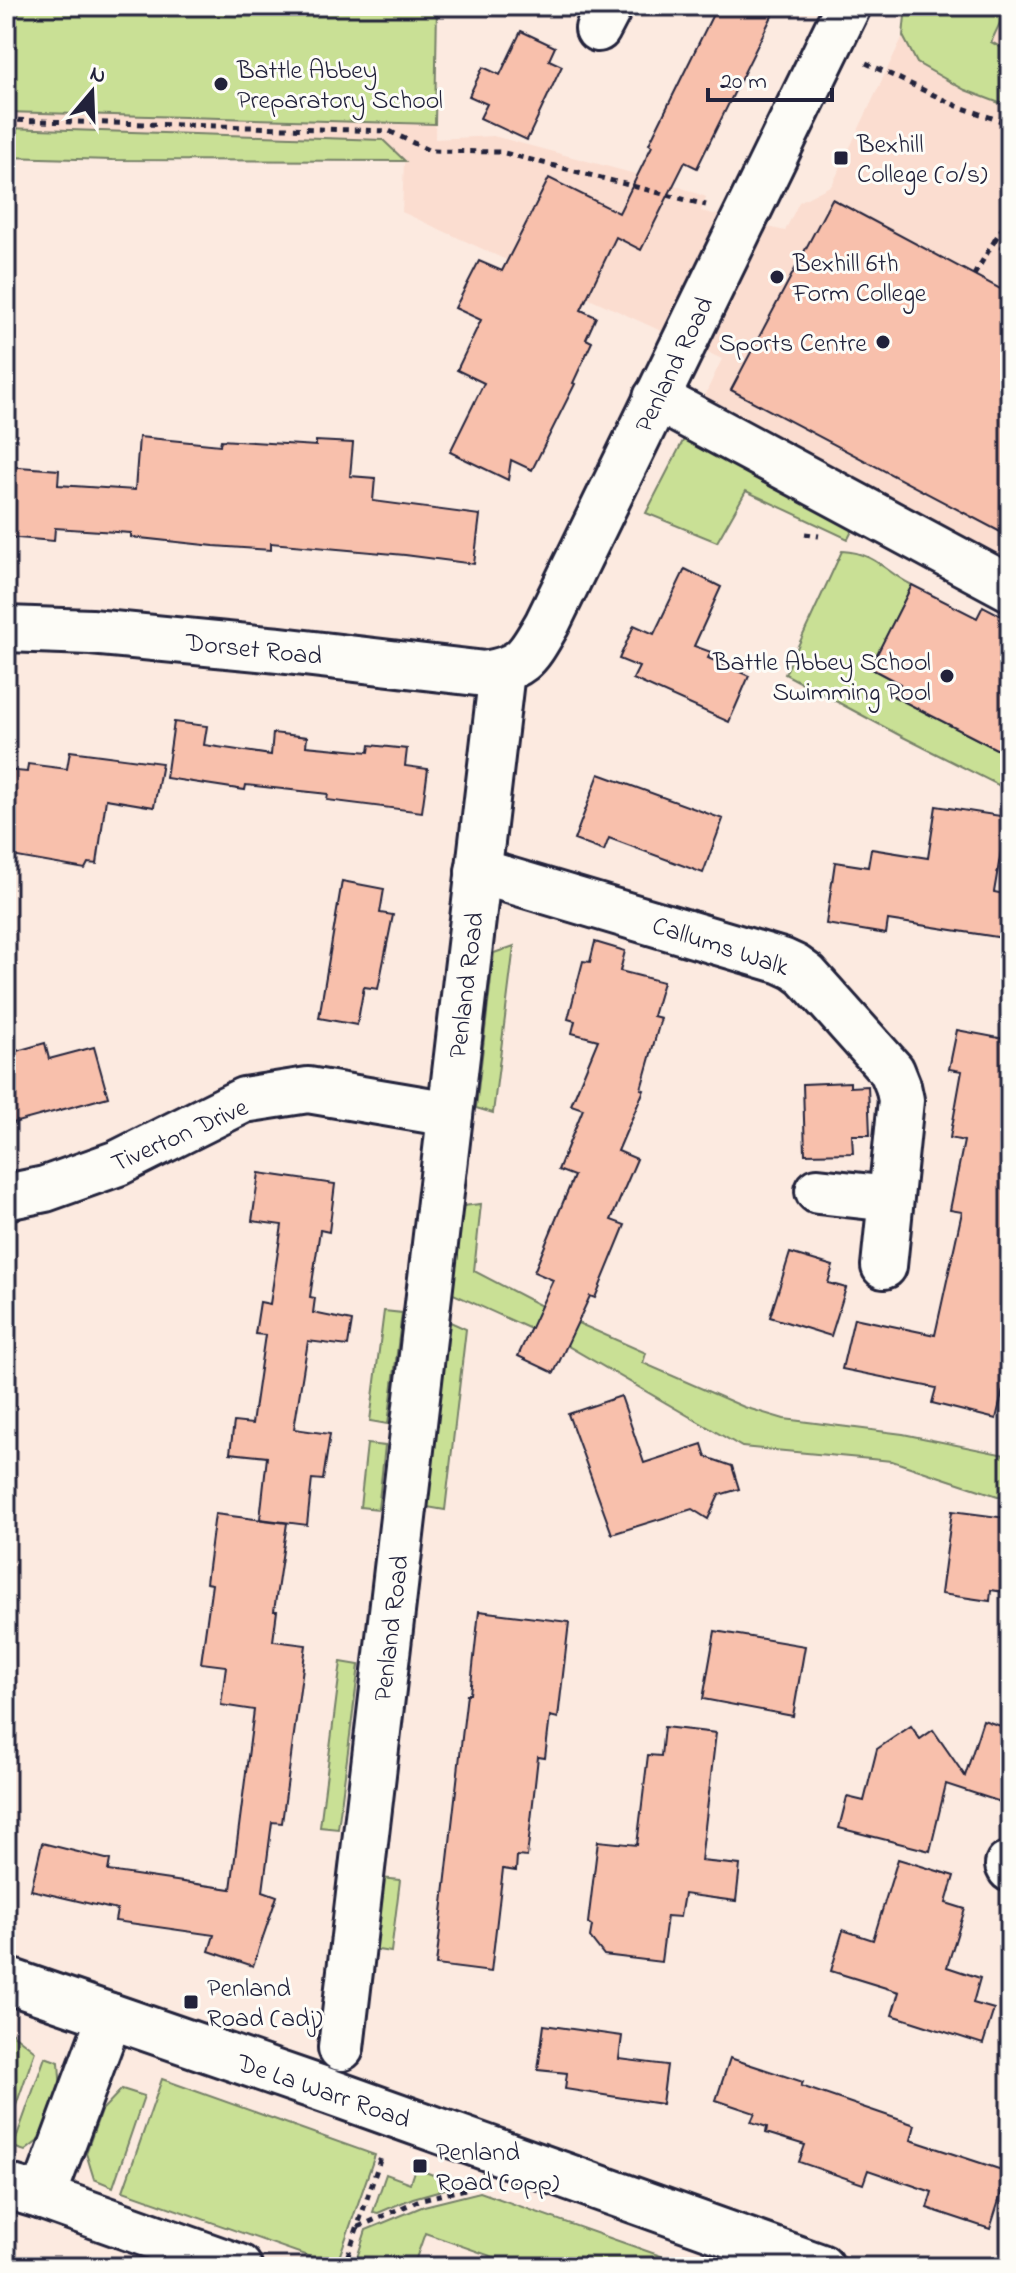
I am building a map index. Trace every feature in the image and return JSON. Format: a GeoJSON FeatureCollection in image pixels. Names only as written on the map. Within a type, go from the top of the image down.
{"type":"FeatureCollection","features":[{"type":"Feature","properties":{"kind":"main road","name":"Penland Road"},"geometry":{"type":"LineString","coordinates":[[341,2048],[502,671],[522,662],[547,624],[848,6]]}},
{"type":"Feature","properties":{"kind":"main road"},"geometry":{"type":"LineString","coordinates":[[656,398],[1010,588]]}},
{"type":"Feature","properties":{"kind":"main road","name":"Dorset Road"},"geometry":{"type":"LineString","coordinates":[[6,629],[91,632],[470,673],[502,671]]}},
{"type":"Feature","properties":{"kind":"main road","name":"Callums Walk"},"geometry":{"type":"LineString","coordinates":[[478,871],[782,961],[806,975],[892,1071],[898,1086],[901,1100],[884,1266]]}},
{"type":"Feature","properties":{"kind":"main road","name":"Tiverton Drive"},"geometry":{"type":"LineString","coordinates":[[6,1197],[45,1189],[118,1163],[244,1100],[308,1090],[450,1114]]}},
{"type":"Feature","properties":{"kind":"main road"},"geometry":{"type":"LineString","coordinates":[[818,1191],[890,1199]]}},
{"type":"Feature","properties":{"kind":"main road","name":"De La Warr Road"},"geometry":{"type":"LineString","coordinates":[[6,1980],[821,2267]]}},
{"type":"Feature","properties":{"kind":"main road"},"geometry":{"type":"LineString","coordinates":[[110,2016],[25,2192],[239,2267]]}},
{"type":"Feature","properties":{"kind":"path"},"geometry":{"type":"LineString","coordinates":[[829,45],[957,106],[1010,124]]}},
{"type":"Feature","properties":{"kind":"path"},"geometry":{"type":"LineString","coordinates":[[6,120],[389,131],[430,151],[501,152],[745,216]]}},
{"type":"Feature","properties":{"kind":"path"},"geometry":{"type":"LineString","coordinates":[[974,275],[1010,216]]}},
{"type":"Feature","properties":{"kind":"path"},"geometry":{"type":"LineString","coordinates":[[995,240],[1010,255]]}},
{"type":"Feature","properties":{"kind":"path"},"geometry":{"type":"LineString","coordinates":[[344,2267],[394,2115]]}},
{"type":"Feature","properties":{"kind":"path"},"geometry":{"type":"LineString","coordinates":[[358,2227],[422,2199],[491,2183],[501,2152]]}},
{"type":"Feature","properties":{"kind":"shaded area","name":"Bexhill 6th Form College"},"geometry":{"type":"Polygon","coordinates":[[[6,6],[437,6],[435,139],[493,136],[505,139],[669,183],[706,197],[701,211],[785,231],[799,202],[832,185],[903,36],[906,6],[1010,6],[1010,607],[686,435],[722,359],[402,212],[404,162],[6,157],[6,6]]]}},
{"type":"Feature","properties":{"kind":"green space","name":"Battle Abbey Preparatory School"},"geometry":{"type":"Polygon","coordinates":[[[6,6],[437,6],[435,124],[6,112],[6,6]]]}},
{"type":"Feature","properties":{"kind":"green space"},"geometry":{"type":"Polygon","coordinates":[[[906,6],[1008,6],[991,42],[1010,52],[1010,107],[965,90],[917,63],[903,36],[906,6]]]}},
{"type":"Feature","properties":{"kind":"green space"},"geometry":{"type":"Polygon","coordinates":[[[6,128],[383,140],[405,161],[6,157],[6,128]]]}},
{"type":"Feature","properties":{"kind":"green space"},"geometry":{"type":"Polygon","coordinates":[[[686,435],[855,525],[848,539],[746,491],[717,542],[646,513],[686,435]]]}},
{"type":"Feature","properties":{"kind":"green space"},"geometry":{"type":"Polygon","coordinates":[[[842,551],[872,559],[912,585],[870,668],[900,684],[894,696],[1010,756],[1010,791],[785,674],[842,551]]]}},
{"type":"Feature","properties":{"kind":"green space"},"geometry":{"type":"Polygon","coordinates":[[[514,946],[493,1113],[476,1108],[494,953],[514,946]]]}},
{"type":"Feature","properties":{"kind":"green space"},"geometry":{"type":"Polygon","coordinates":[[[481,1204],[474,1271],[553,1312],[646,1353],[643,1363],[744,1407],[784,1419],[903,1434],[1010,1456],[1010,1500],[892,1461],[742,1447],[566,1345],[451,1293],[463,1206],[481,1204]]]}},
{"type":"Feature","properties":{"kind":"green space"},"geometry":{"type":"Polygon","coordinates":[[[384,1311],[402,1313],[388,1424],[370,1421],[384,1311]]]}},
{"type":"Feature","properties":{"kind":"green space"},"geometry":{"type":"Polygon","coordinates":[[[448,1321],[466,1329],[445,1510],[427,1507],[448,1321]]]}},
{"type":"Feature","properties":{"kind":"green space"},"geometry":{"type":"Polygon","coordinates":[[[367,1444],[385,1446],[378,1509],[360,1507],[367,1444]]]}},
{"type":"Feature","properties":{"kind":"green space"},"geometry":{"type":"Polygon","coordinates":[[[341,1662],[359,1665],[338,1829],[320,1827],[341,1662]]]}},
{"type":"Feature","properties":{"kind":"green space"},"geometry":{"type":"Polygon","coordinates":[[[380,1878],[400,1880],[391,1952],[371,1949],[380,1878]]]}},
{"type":"Feature","properties":{"kind":"green space"},"geometry":{"type":"Polygon","coordinates":[[[6,2028],[35,2051],[6,2134],[6,2028]]]}},
{"type":"Feature","properties":{"kind":"green space"},"geometry":{"type":"Polygon","coordinates":[[[45,2057],[59,2062],[61,2093],[47,2134],[25,2151],[13,2147],[45,2057]]]}},
{"type":"Feature","properties":{"kind":"green space"},"geometry":{"type":"Polygon","coordinates":[[[162,2079],[375,2155],[336,2266],[123,2191],[162,2079]]]}},
{"type":"Feature","properties":{"kind":"green space"},"geometry":{"type":"Polygon","coordinates":[[[122,2089],[144,2096],[113,2187],[94,2179],[86,2153],[101,2111],[122,2089]]]}},
{"type":"Feature","properties":{"kind":"green space"},"geometry":{"type":"Polygon","coordinates":[[[415,2168],[459,2185],[413,2198],[378,2213],[373,2212],[386,2174],[410,2183],[415,2168]]]}},
{"type":"Feature","properties":{"kind":"green space"},"geometry":{"type":"Polygon","coordinates":[[[480,2192],[692,2267],[522,2267],[425,2233],[413,2267],[354,2267],[366,2230],[424,2206],[480,2192]]]}},
{"type":"Feature","properties":{"kind":"building"},"geometry":{"type":"Polygon","coordinates":[[[717,6],[777,6],[697,168],[685,162],[641,250],[616,237],[581,310],[596,317],[586,339],[592,342],[575,384],[532,470],[511,460],[508,480],[450,452],[484,383],[457,370],[481,320],[455,308],[479,261],[502,271],[549,178],[619,213],[652,146],[649,144],[717,6]]]}},
{"type":"Feature","properties":{"kind":"building"},"geometry":{"type":"Polygon","coordinates":[[[521,31],[555,47],[549,60],[562,66],[527,140],[480,118],[487,104],[469,96],[483,67],[500,75],[521,31]]]}},
{"type":"Feature","properties":{"kind":"building","name":"Sports Centre"},"geometry":{"type":"Polygon","coordinates":[[[832,199],[1010,294],[1010,537],[731,390],[832,199]]]}},
{"type":"Feature","properties":{"kind":"building"},"geometry":{"type":"Polygon","coordinates":[[[139,437],[220,445],[221,440],[316,446],[316,441],[353,443],[350,476],[375,478],[373,501],[480,515],[474,564],[271,543],[271,550],[214,546],[131,537],[131,533],[55,528],[54,541],[6,537],[6,466],[59,470],[58,485],[135,490],[139,437]]]}},
{"type":"Feature","properties":{"kind":"building"},"geometry":{"type":"Polygon","coordinates":[[[685,569],[721,587],[694,646],[711,652],[708,658],[749,676],[729,722],[633,679],[639,667],[619,659],[634,625],[654,634],[685,569]]]}},
{"type":"Feature","properties":{"kind":"building","name":"Battle Abbey School Swimming Pool"},"geometry":{"type":"Polygon","coordinates":[[[912,585],[977,618],[983,606],[1010,620],[1010,756],[893,696],[900,684],[870,668],[912,585]]]}},
{"type":"Feature","properties":{"kind":"building"},"geometry":{"type":"Polygon","coordinates":[[[174,722],[207,726],[204,745],[271,755],[273,733],[307,737],[306,746],[369,752],[370,745],[407,749],[405,766],[428,769],[422,812],[327,800],[328,794],[246,785],[245,790],[166,778],[174,722]]]}},
{"type":"Feature","properties":{"kind":"building"},"geometry":{"type":"Polygon","coordinates":[[[70,751],[162,763],[154,807],[106,799],[97,864],[88,863],[85,869],[6,855],[6,770],[27,772],[28,764],[67,769],[70,751]]]}},
{"type":"Feature","properties":{"kind":"building"},"geometry":{"type":"Polygon","coordinates":[[[599,774],[723,819],[703,873],[609,838],[604,851],[574,840],[599,774]]]}},
{"type":"Feature","properties":{"kind":"building"},"geometry":{"type":"Polygon","coordinates":[[[936,806],[1007,817],[994,892],[1010,895],[1010,939],[888,920],[886,934],[826,924],[835,862],[868,867],[871,849],[928,858],[936,806]]]}},
{"type":"Feature","properties":{"kind":"building"},"geometry":{"type":"Polygon","coordinates":[[[342,881],[384,889],[380,913],[393,915],[378,989],[364,987],[357,1025],[319,1018],[342,881]]]}},
{"type":"Feature","properties":{"kind":"building"},"geometry":{"type":"Polygon","coordinates":[[[595,942],[625,951],[620,971],[663,982],[653,1016],[661,1018],[641,1089],[644,1090],[618,1151],[637,1159],[611,1220],[625,1225],[595,1298],[590,1296],[554,1373],[518,1356],[553,1280],[534,1272],[574,1176],[558,1170],[583,1109],[571,1105],[598,1040],[572,1033],[575,1021],[568,1019],[583,961],[590,962],[595,942]]]}},
{"type":"Feature","properties":{"kind":"building"},"geometry":{"type":"Polygon","coordinates":[[[957,1030],[1010,1040],[1010,1361],[996,1419],[932,1403],[936,1388],[842,1369],[854,1318],[935,1335],[962,1212],[950,1210],[964,1141],[950,1138],[962,1071],[949,1069],[957,1030]]]}},
{"type":"Feature","properties":{"kind":"building"},"geometry":{"type":"Polygon","coordinates":[[[45,1043],[49,1059],[94,1047],[108,1097],[6,1125],[6,1054],[45,1043]]]}},
{"type":"Feature","properties":{"kind":"building"},"geometry":{"type":"Polygon","coordinates":[[[850,1082],[850,1087],[868,1086],[870,1135],[852,1135],[853,1153],[805,1154],[803,1084],[850,1082]]]}},
{"type":"Feature","properties":{"kind":"building"},"geometry":{"type":"Polygon","coordinates":[[[259,1173],[335,1184],[329,1232],[320,1230],[310,1297],[315,1298],[313,1313],[352,1321],[348,1346],[308,1341],[294,1429],[330,1434],[323,1480],[312,1479],[307,1525],[260,1519],[267,1457],[230,1453],[234,1422],[252,1424],[265,1335],[255,1334],[260,1302],[270,1304],[282,1225],[252,1221],[259,1173]]]}},
{"type":"Feature","properties":{"kind":"building"},"geometry":{"type":"Polygon","coordinates":[[[790,1253],[833,1266],[828,1283],[846,1288],[831,1336],[770,1317],[790,1253]]]}},
{"type":"Feature","properties":{"kind":"building"},"geometry":{"type":"Polygon","coordinates":[[[621,1396],[644,1463],[702,1444],[706,1457],[732,1466],[739,1489],[719,1495],[708,1519],[692,1509],[612,1534],[568,1414],[621,1396]]]}},
{"type":"Feature","properties":{"kind":"building"},"geometry":{"type":"Polygon","coordinates":[[[952,1511],[1007,1518],[1005,1533],[1010,1534],[1010,1593],[991,1590],[990,1601],[941,1594],[952,1511]]]}},
{"type":"Feature","properties":{"kind":"building"},"geometry":{"type":"Polygon","coordinates":[[[215,1514],[287,1523],[274,1611],[277,1611],[273,1641],[306,1645],[282,1823],[272,1822],[263,1891],[277,1896],[253,1966],[209,1951],[214,1935],[115,1921],[117,1910],[31,1890],[42,1843],[110,1860],[108,1871],[231,1889],[254,1710],[221,1705],[226,1666],[201,1663],[212,1584],[206,1583],[215,1514]]]}},
{"type":"Feature","properties":{"kind":"building"},"geometry":{"type":"Polygon","coordinates":[[[479,1611],[569,1622],[558,1718],[550,1716],[545,1758],[538,1757],[527,1857],[517,1856],[516,1871],[503,1869],[491,1972],[436,1965],[479,1611]]]}},
{"type":"Feature","properties":{"kind":"building"},"geometry":{"type":"Polygon","coordinates":[[[715,1631],[805,1646],[793,1716],[703,1699],[715,1631]]]}},
{"type":"Feature","properties":{"kind":"building"},"geometry":{"type":"Polygon","coordinates":[[[983,1720],[1010,1729],[1010,1805],[946,1784],[930,1851],[839,1828],[847,1797],[864,1801],[877,1749],[911,1726],[920,1739],[933,1730],[965,1776],[983,1720]]]}},
{"type":"Feature","properties":{"kind":"building"},"geometry":{"type":"Polygon","coordinates":[[[664,1727],[716,1733],[701,1861],[740,1865],[736,1901],[684,1894],[680,1917],[667,1916],[661,1962],[604,1955],[590,1937],[592,1926],[588,1923],[598,1841],[637,1845],[648,1755],[661,1756],[664,1727]]]}},
{"type":"Feature","properties":{"kind":"building"},"geometry":{"type":"Polygon","coordinates":[[[898,1859],[954,1876],[946,1903],[965,1909],[947,1967],[980,1978],[973,2003],[994,2009],[983,2044],[892,2015],[899,1992],[831,1971],[843,1930],[873,1940],[898,1859]]]}},
{"type":"Feature","properties":{"kind":"building"},"geometry":{"type":"Polygon","coordinates":[[[544,2025],[622,2036],[619,2059],[667,2065],[662,2104],[565,2089],[567,2073],[538,2070],[544,2025]]]}},
{"type":"Feature","properties":{"kind":"building"},"geometry":{"type":"Polygon","coordinates":[[[730,2058],[915,2125],[911,2140],[1008,2172],[990,2229],[927,2208],[932,2192],[868,2170],[863,2184],[799,2162],[805,2145],[766,2133],[767,2127],[751,2122],[755,2113],[716,2100],[730,2058]]]}},
{"type":"Feature","properties":{"kind":"place","name":"Battle Abbey Preparatory School"},"geometry":{"type":"Point","coordinates":[221,84]}},
{"type":"Feature","properties":{"kind":"place","name":"Bexhill College (o/s)"},"geometry":{"type":"Point","coordinates":[841,158]}},
{"type":"Feature","properties":{"kind":"place","name":"Bexhill 6th Form College"},"geometry":{"type":"Point","coordinates":[777,277]}},
{"type":"Feature","properties":{"kind":"place","name":"Sports Centre"},"geometry":{"type":"Point","coordinates":[883,342]}},
{"type":"Feature","properties":{"kind":"place","name":"Battle Abbey School Swimming Pool"},"geometry":{"type":"Point","coordinates":[947,676]}},
{"type":"Feature","properties":{"kind":"place","name":"Penland Road (adj)"},"geometry":{"type":"Point","coordinates":[191,2002]}},
{"type":"Feature","properties":{"kind":"place","name":"Penland Road (opp)"},"geometry":{"type":"Point","coordinates":[420,2166]}}]}
